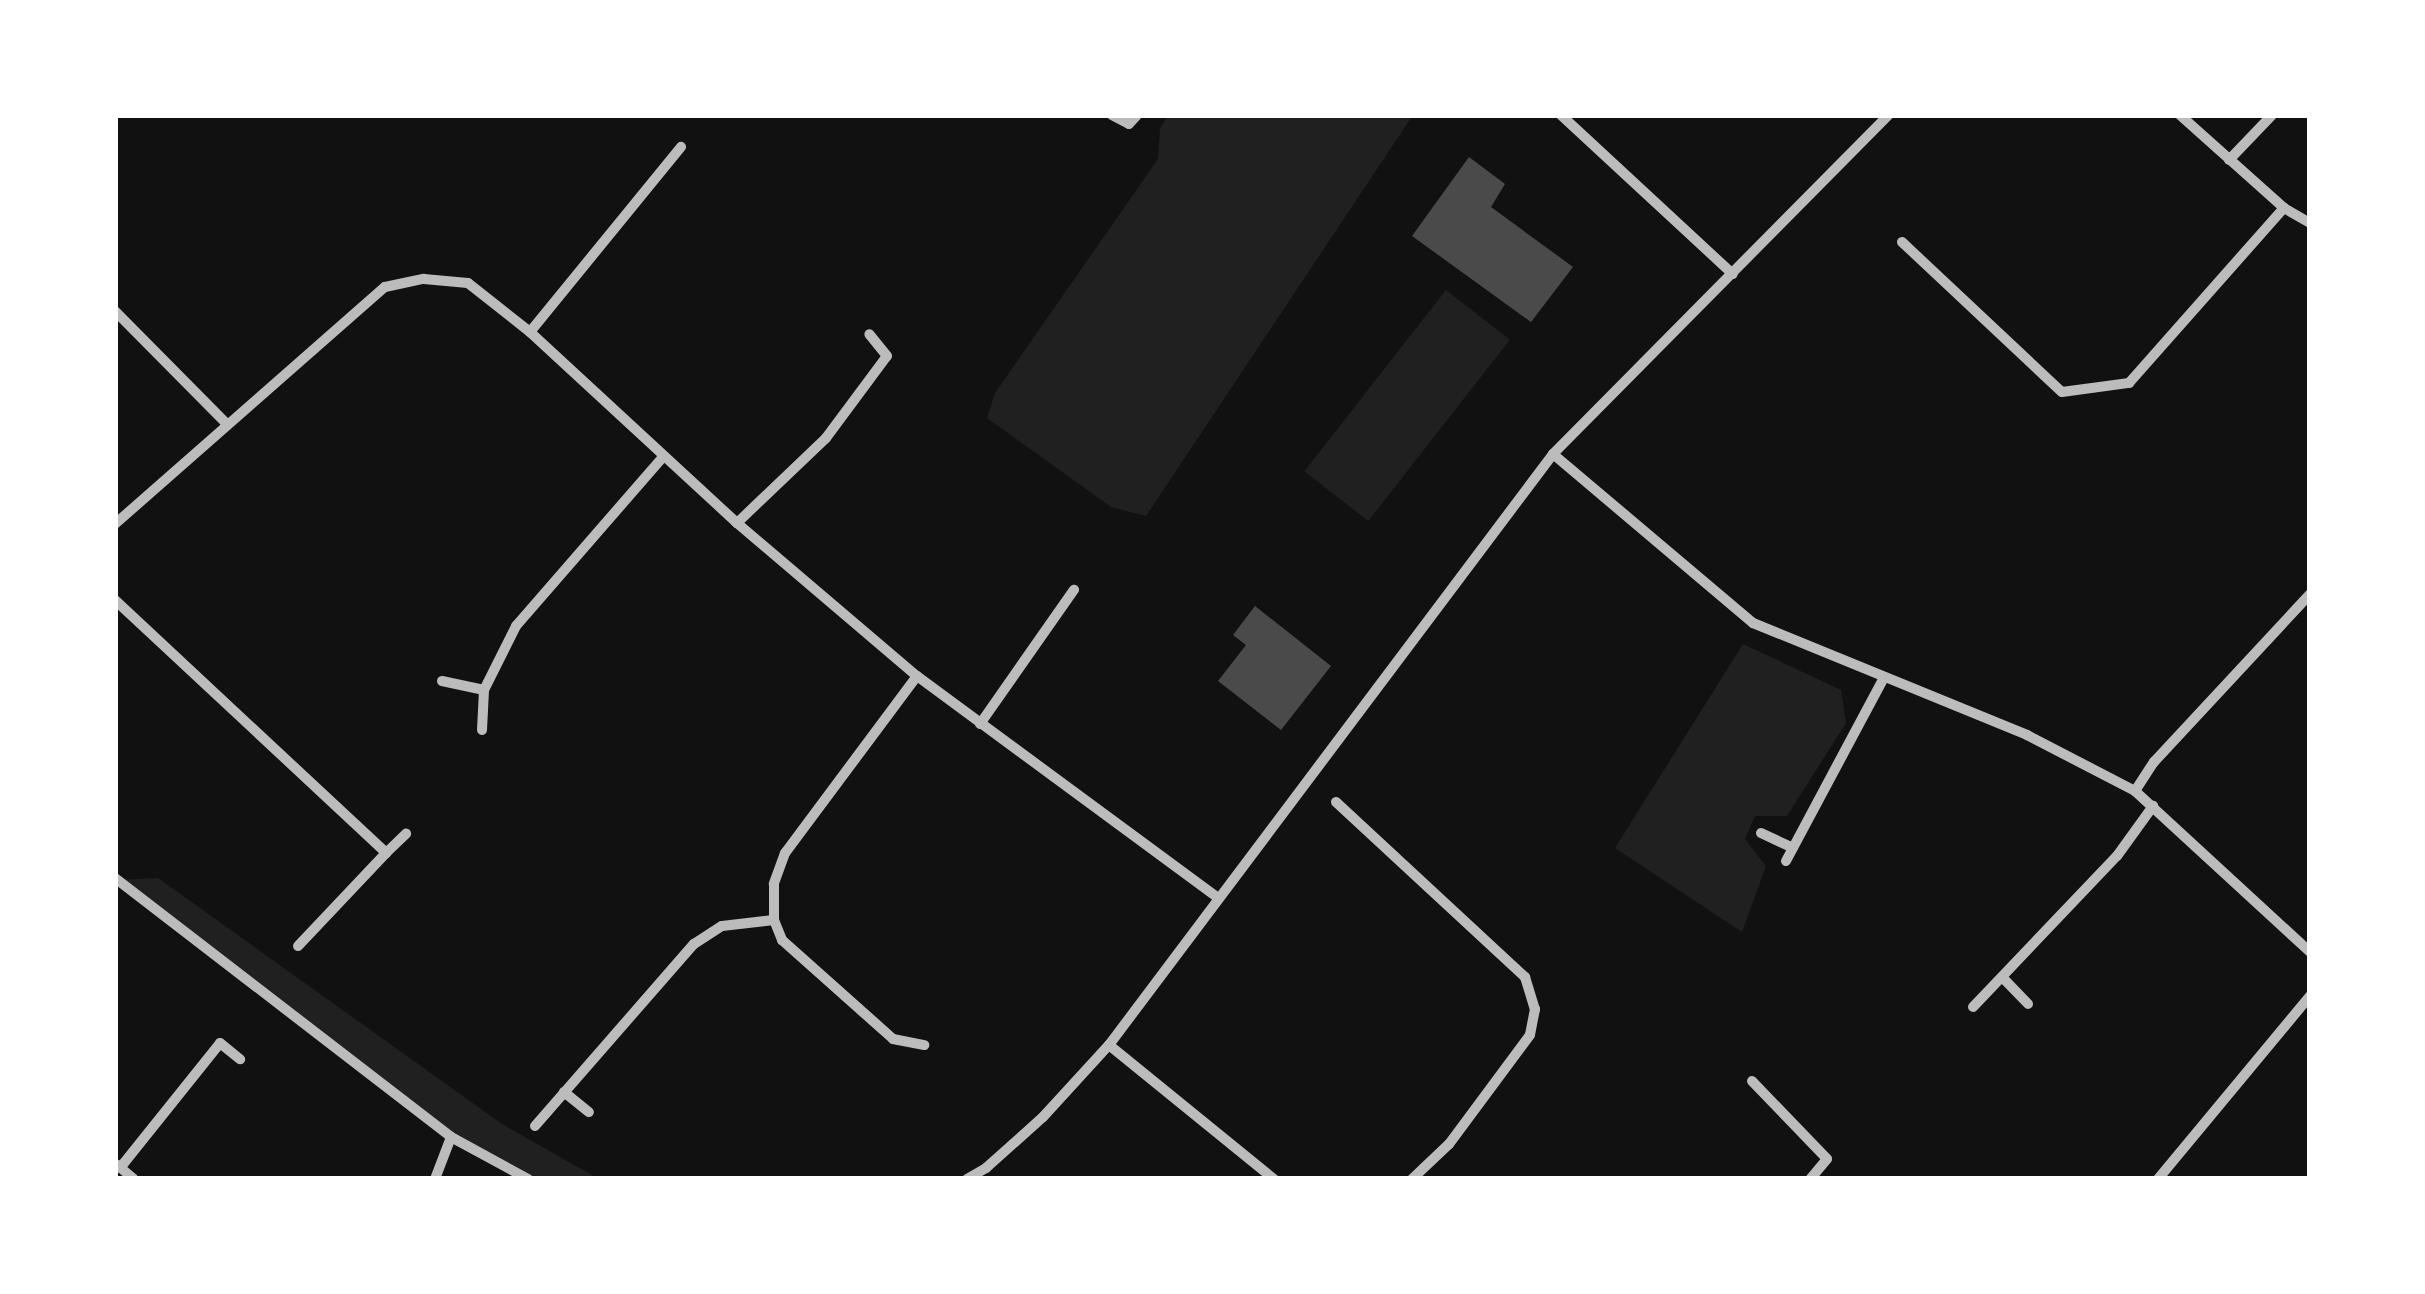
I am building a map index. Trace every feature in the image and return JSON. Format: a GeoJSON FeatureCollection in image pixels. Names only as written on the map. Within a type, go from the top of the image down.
{"type":"FeatureCollection","features":[{"type":"Feature","properties":{"kind":"street"},"geometry":{"type":"LineString","coordinates":[[1112,115],[1133,124]]}},
{"type":"Feature","properties":{"kind":"street"},"geometry":{"type":"LineString","coordinates":[[1561,115],[1732,274]]}},
{"type":"Feature","properties":{"kind":"street"},"geometry":{"type":"LineString","coordinates":[[967,1179],[986,1168],[1044,1117],[1109,1045],[1553,454],[1889,115]]}},
{"type":"Feature","properties":{"kind":"street"},"geometry":{"type":"LineString","coordinates":[[2180,115],[2284,208],[2310,223]]}},
{"type":"Feature","properties":{"kind":"street"},"geometry":{"type":"LineString","coordinates":[[2229,160],[2272,115]]}},
{"type":"Feature","properties":{"kind":"street"},"geometry":{"type":"LineString","coordinates":[[530,332],[682,147]]}},
{"type":"Feature","properties":{"kind":"street"},"geometry":{"type":"LineString","coordinates":[[1902,242],[2062,392],[2129,383],[2284,208]]}},
{"type":"Feature","properties":{"kind":"street"},"geometry":{"type":"LineString","coordinates":[[115,524],[384,287],[424,279],[468,283],[530,332],[737,523],[917,676],[1217,897]]}},
{"type":"Feature","properties":{"kind":"street"},"geometry":{"type":"LineString","coordinates":[[115,311],[226,424]]}},
{"type":"Feature","properties":{"kind":"street"},"geometry":{"type":"LineString","coordinates":[[737,523],[826,438],[887,356],[869,334]]}},
{"type":"Feature","properties":{"kind":"street"},"geometry":{"type":"LineString","coordinates":[[1553,454],[1754,622],[1883,679],[2027,735],[2135,791],[2310,952]]}},
{"type":"Feature","properties":{"kind":"street"},"geometry":{"type":"LineString","coordinates":[[482,730],[484,690],[516,626],[664,456]]}},
{"type":"Feature","properties":{"kind":"street"},"geometry":{"type":"LineString","coordinates":[[980,724],[1074,590]]}},
{"type":"Feature","properties":{"kind":"street"},"geometry":{"type":"LineString","coordinates":[[2135,791],[2154,762],[2310,594]]}},
{"type":"Feature","properties":{"kind":"street"},"geometry":{"type":"LineString","coordinates":[[115,600],[386,853]]}},
{"type":"Feature","properties":{"kind":"street"},"geometry":{"type":"LineString","coordinates":[[917,676],[785,853],[774,884],[774,920],[782,940],[893,1039],[924,1045]]}},
{"type":"Feature","properties":{"kind":"street"},"geometry":{"type":"LineString","coordinates":[[1786,861],[1883,679]]}},
{"type":"Feature","properties":{"kind":"street"},"geometry":{"type":"LineString","coordinates":[[442,681],[484,690]]}},
{"type":"Feature","properties":{"kind":"street"},"geometry":{"type":"LineString","coordinates":[[1336,802],[1525,977],[1535,1008],[1530,1034],[1449,1144],[1412,1179]]}},
{"type":"Feature","properties":{"kind":"street"},"geometry":{"type":"LineString","coordinates":[[1974,1006],[2117,856],[2153,806]]}},
{"type":"Feature","properties":{"kind":"street"},"geometry":{"type":"LineString","coordinates":[[1760,833],[1793,848]]}},
{"type":"Feature","properties":{"kind":"street"},"geometry":{"type":"LineString","coordinates":[[298,946],[406,834]]}},
{"type":"Feature","properties":{"kind":"street"},"geometry":{"type":"LineString","coordinates":[[115,878],[452,1137],[528,1179]]}},
{"type":"Feature","properties":{"kind":"street"},"geometry":{"type":"LineString","coordinates":[[535,1126],[694,944],[722,926],[774,920]]}},
{"type":"Feature","properties":{"kind":"street"},"geometry":{"type":"LineString","coordinates":[[2003,978],[2028,1004]]}},
{"type":"Feature","properties":{"kind":"street"},"geometry":{"type":"LineString","coordinates":[[2158,1179],[2310,996]]}},
{"type":"Feature","properties":{"kind":"street"},"geometry":{"type":"LineString","coordinates":[[134,1179],[118,1166],[220,1043],[240,1059]]}},
{"type":"Feature","properties":{"kind":"street"},"geometry":{"type":"LineString","coordinates":[[1109,1045],[1274,1179]]}},
{"type":"Feature","properties":{"kind":"street"},"geometry":{"type":"LineString","coordinates":[[1752,1082],[1827,1159],[1810,1179]]}},
{"type":"Feature","properties":{"kind":"street"},"geometry":{"type":"LineString","coordinates":[[564,1092],[588,1112]]}},
{"type":"Feature","properties":{"kind":"street"},"geometry":{"type":"LineString","coordinates":[[434,1179],[452,1137]]}},
{"type":"Feature","properties":{"kind":"shaded area"},"geometry":{"type":"Polygon","coordinates":[[[1169,115],[1413,115],[1146,516],[1111,507],[987,418],[995,393],[1158,159],[1160,128],[1169,115]]]}},
{"type":"Feature","properties":{"kind":"shaded area"},"geometry":{"type":"Polygon","coordinates":[[[1446,290],[1510,340],[1368,521],[1304,471],[1446,290]]]}},
{"type":"Feature","properties":{"kind":"shaded area"},"geometry":{"type":"Polygon","coordinates":[[[1743,644],[1841,690],[1846,723],[1787,816],[1755,816],[1745,839],[1766,866],[1742,932],[1615,848],[1743,644]]]}},
{"type":"Feature","properties":{"kind":"shaded area"},"geometry":{"type":"Polygon","coordinates":[[[158,878],[502,1124],[599,1179],[528,1179],[451,1137],[117,880],[158,878]]]}},
{"type":"Feature","properties":{"kind":"building"},"geometry":{"type":"Polygon","coordinates":[[[1469,157],[1505,184],[1491,207],[1573,267],[1531,322],[1412,236],[1469,157]]]}},
{"type":"Feature","properties":{"kind":"building"},"geometry":{"type":"Polygon","coordinates":[[[1255,606],[1331,666],[1281,730],[1218,681],[1246,645],[1233,635],[1255,606]]]}}]}
